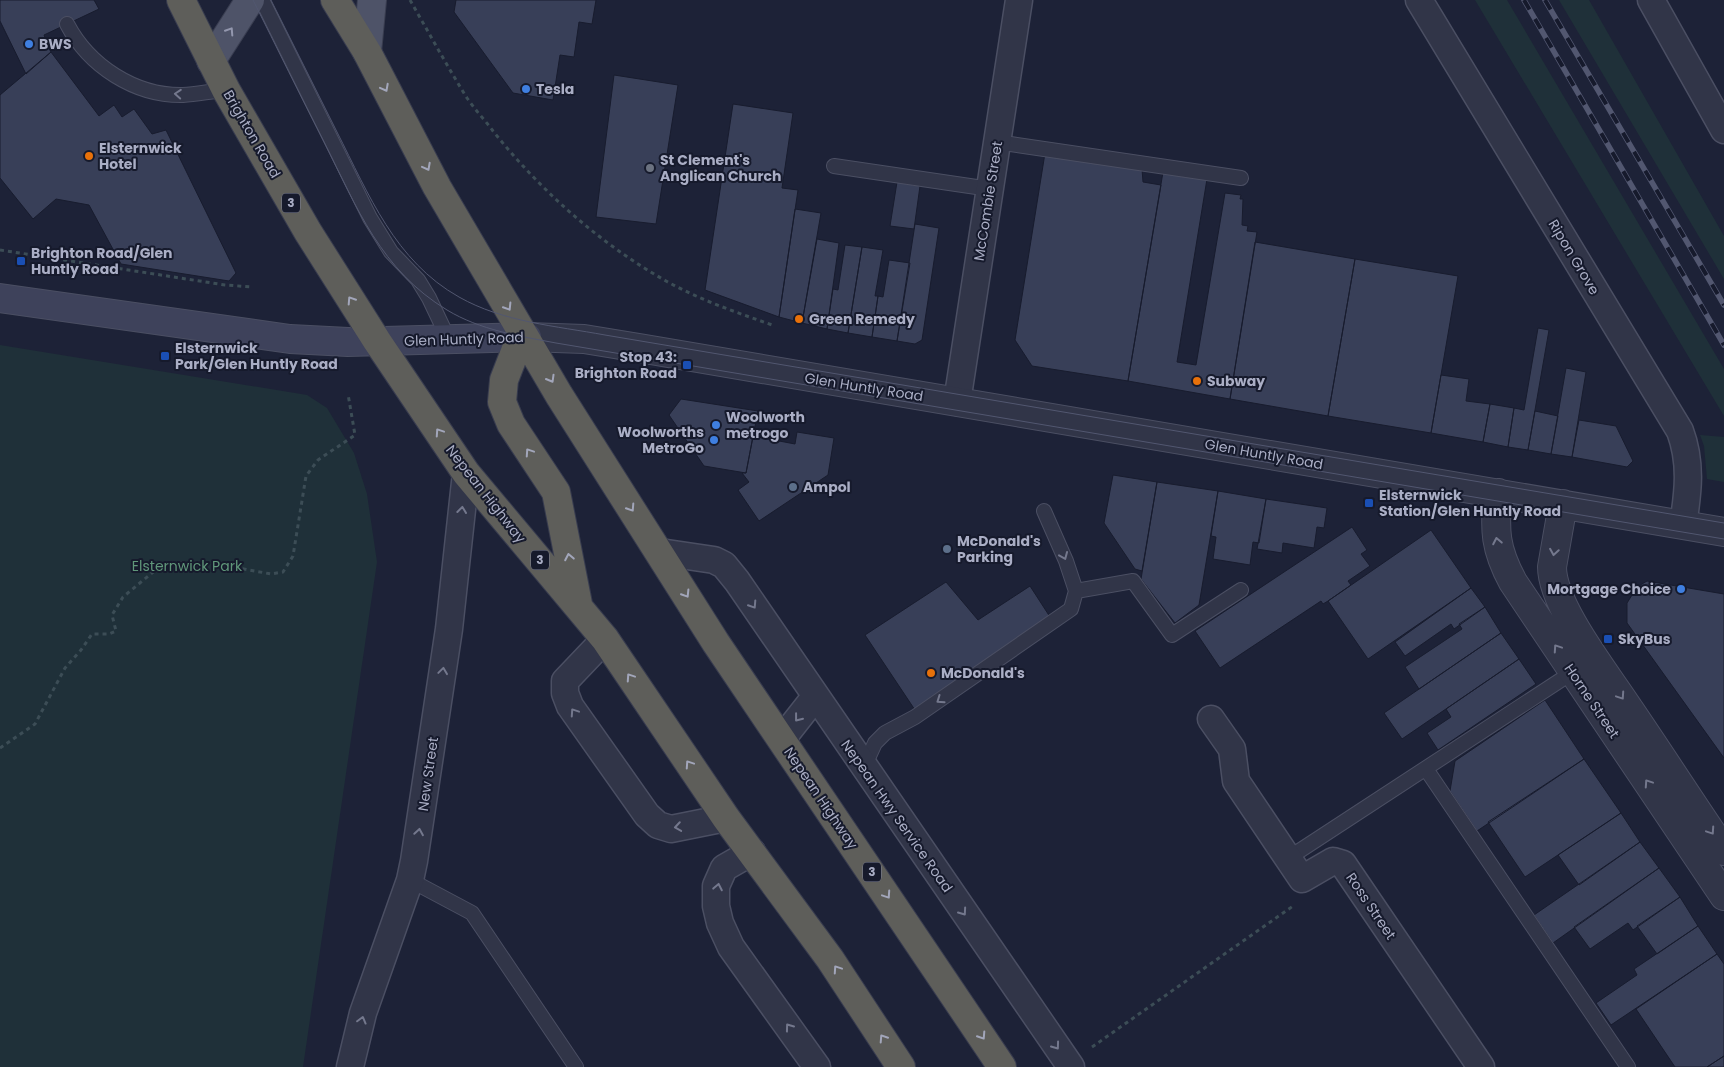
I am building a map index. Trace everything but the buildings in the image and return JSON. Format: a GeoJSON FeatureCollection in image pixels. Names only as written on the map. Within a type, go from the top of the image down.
{"type":"FeatureCollection","features":[{"type":"Feature","properties":{"kind":"highway","name":"Brighton Road"},"geometry":{"type":"LineString","coordinates":[[181,0],[226,90],[308,232],[378,341]]}},
{"type":"Feature","properties":{"kind":"highway","name":"3"},"geometry":{"type":"LineString","coordinates":[[339,3],[367,52],[437,187],[524,336]]}},
{"type":"Feature","properties":{"kind":"highway","name":"Nepean Highway"},"geometry":{"type":"LineString","coordinates":[[524,336],[559,395],[716,643],[1002,1067]]}},
{"type":"Feature","properties":{"kind":"highway"},"geometry":{"type":"LineString","coordinates":[[524,336],[504,380],[502,402],[510,424],[556,492],[578,605]]}},
{"type":"Feature","properties":{"kind":"highway","name":"Nepean Highway"},"geometry":{"type":"LineString","coordinates":[[378,341],[466,473],[578,605],[604,639],[726,818],[830,959],[901,1067]]}},
{"type":"Feature","properties":{"kind":"main road"},"geometry":{"type":"LineString","coordinates":[[211,61],[250,0]]}},
{"type":"Feature","properties":{"kind":"main road"},"geometry":{"type":"LineString","coordinates":[[367,52],[372,0]]}},
{"type":"Feature","properties":{"kind":"main road","name":"Glen Huntly Road"},"geometry":{"type":"LineString","coordinates":[[0,298],[274,338],[378,341],[524,336]]}},
{"type":"Feature","properties":{"kind":"street","name":"McCombie Street"},"geometry":{"type":"LineString","coordinates":[[957,402],[1019,0]]}},
{"type":"Feature","properties":{"kind":"street","name":"Ripon Grove"},"geometry":{"type":"LineString","coordinates":[[1419,0],[1680,431],[1689,466],[1683,526]]}},
{"type":"Feature","properties":{"kind":"street"},"geometry":{"type":"LineString","coordinates":[[1651,0],[1724,130]]}},
{"type":"Feature","properties":{"kind":"street","name":"Glen Huntly Road"},"geometry":{"type":"LineString","coordinates":[[524,336],[584,340],[1724,532]]}},
{"type":"Feature","properties":{"kind":"street","name":"New Street"},"geometry":{"type":"LineString","coordinates":[[350,1067],[364,1013],[410,880],[419,832],[449,629],[466,473]]}},
{"type":"Feature","properties":{"kind":"street","name":"Horne Street"},"geometry":{"type":"LineString","coordinates":[[1498,493],[1494,520],[1502,560],[1513,582],[1584,664],[1679,806],[1724,896]]}},
{"type":"Feature","properties":{"kind":"street","name":"Horne Street"},"geometry":{"type":"LineString","coordinates":[[1562,504],[1553,561],[1553,577],[1584,664]]}},
{"type":"Feature","properties":{"kind":"street","name":"Nepean Hwy Service Road"},"geometry":{"type":"LineString","coordinates":[[660,552],[703,557],[724,565],[737,581],[1070,1065]]}},
{"type":"Feature","properties":{"kind":"street"},"geometry":{"type":"LineString","coordinates":[[604,639],[565,681],[565,693],[570,706],[647,815],[658,826],[672,829],[726,818]]}},
{"type":"Feature","properties":{"kind":"street"},"geometry":{"type":"LineString","coordinates":[[782,739],[815,697]]}},
{"type":"Feature","properties":{"kind":"street"},"geometry":{"type":"LineString","coordinates":[[1211,719],[1232,749],[1236,781],[1295,869]]}},
{"type":"Feature","properties":{"kind":"street","name":"Horne Street"},"geometry":{"type":"LineString","coordinates":[[1679,806],[1724,851]]}},
{"type":"Feature","properties":{"kind":"street"},"geometry":{"type":"LineString","coordinates":[[752,852],[724,868],[716,886],[716,906],[720,923],[731,947],[817,1067]]}},
{"type":"Feature","properties":{"kind":"street","name":"Ross Street"},"geometry":{"type":"LineString","coordinates":[[1295,869],[1333,861],[1343,864],[1481,1067]]}},
{"type":"Feature","properties":{"kind":"lane"},"geometry":{"type":"LineString","coordinates":[[262,0],[370,218],[391,252],[418,280],[429,298],[448,338]]}},
{"type":"Feature","properties":{"kind":"lane"},"geometry":{"type":"LineString","coordinates":[[67,24],[74,38],[87,54],[122,80],[152,91],[182,95],[226,90]]}},
{"type":"Feature","properties":{"kind":"lane"},"geometry":{"type":"LineString","coordinates":[[997,142],[1241,178]]}},
{"type":"Feature","properties":{"kind":"lane"},"geometry":{"type":"LineString","coordinates":[[834,166],[990,189]]}},
{"type":"Feature","properties":{"kind":"lane"},"geometry":{"type":"LineString","coordinates":[[864,767],[875,743],[885,733],[915,717],[1071,609],[1076,591],[1066,561],[1044,512]]}},
{"type":"Feature","properties":{"kind":"lane"},"geometry":{"type":"LineString","coordinates":[[1076,591],[1133,581],[1172,635],[1241,590]]}},
{"type":"Feature","properties":{"kind":"lane"},"geometry":{"type":"LineString","coordinates":[[1295,869],[1426,769],[1584,664]]}},
{"type":"Feature","properties":{"kind":"lane"},"geometry":{"type":"LineString","coordinates":[[1426,769],[1628,1067]]}},
{"type":"Feature","properties":{"kind":"lane"},"geometry":{"type":"LineString","coordinates":[[410,880],[472,913],[576,1067]]}},
{"type":"Feature","properties":{"kind":"path"},"geometry":{"type":"LineString","coordinates":[[410,0],[468,100],[507,149],[545,191],[594,232],[636,263],[668,282],[717,305],[774,326]]}},
{"type":"Feature","properties":{"kind":"path"},"geometry":{"type":"LineString","coordinates":[[0,250],[225,285],[253,287]]}},
{"type":"Feature","properties":{"kind":"path"},"geometry":{"type":"LineString","coordinates":[[0,748],[35,724],[64,668],[81,650],[92,634],[109,634],[116,631],[112,615],[123,598],[164,563],[211,563],[271,574],[283,572],[293,556],[306,476],[318,460],[355,435],[348,394]]}},
{"type":"Feature","properties":{"kind":"path"},"geometry":{"type":"LineString","coordinates":[[1070,1065],[1297,903],[1295,869]]}},
{"type":"Feature","properties":{"kind":"green space"},"geometry":{"type":"Polygon","coordinates":[[[1475,0],[1507,0],[1724,369],[1724,416],[1475,0]]]}},
{"type":"Feature","properties":{"kind":"green space"},"geometry":{"type":"Polygon","coordinates":[[[1559,0],[1589,0],[1724,236],[1724,279],[1559,0]]]}},
{"type":"Feature","properties":{"kind":"green space","name":"Elsternwick Park"},"geometry":{"type":"Polygon","coordinates":[[[0,345],[307,395],[327,408],[354,453],[367,494],[377,562],[303,1067],[0,1067],[0,345]]]}},
{"type":"Feature","properties":{"kind":"green space"},"geometry":{"type":"Polygon","coordinates":[[[1700,435],[1724,437],[1724,482],[1707,479],[1704,446],[1700,435]]]}},
{"type":"Feature","properties":{"kind":"tram line"},"geometry":{"type":"LineString","coordinates":[[253,0],[360,214],[373,236],[388,257],[424,294],[447,310],[473,323],[528,338],[556,343],[1724,539]]}},
{"type":"Feature","properties":{"kind":"tram line"},"geometry":{"type":"LineString","coordinates":[[271,0],[386,225],[417,265],[437,282],[459,297],[493,312],[549,326],[1724,523]]}},
{"type":"Feature","properties":{"kind":"railway"},"geometry":{"type":"LineString","coordinates":[[1524,0],[1724,345]]}},
{"type":"Feature","properties":{"kind":"railway"},"geometry":{"type":"LineString","coordinates":[[1545,0],[1724,305]]}},
{"type":"Feature","properties":{"kind":"place","name":"BWS"},"geometry":{"type":"Point","coordinates":[29,44]}},
{"type":"Feature","properties":{"kind":"place","name":"Tesla"},"geometry":{"type":"Point","coordinates":[526,89]}},
{"type":"Feature","properties":{"kind":"place","name":"Elsternwick Hotel"},"geometry":{"type":"Point","coordinates":[89,156]}},
{"type":"Feature","properties":{"kind":"place","name":"St Clement's Anglican Church"},"geometry":{"type":"Point","coordinates":[650,168]}},
{"type":"Feature","properties":{"kind":"place","name":"Brighton Road/Glen Huntly Road"},"geometry":{"type":"Point","coordinates":[21,261]}},
{"type":"Feature","properties":{"kind":"place","name":"Green Remedy"},"geometry":{"type":"Point","coordinates":[799,319]}},
{"type":"Feature","properties":{"kind":"place","name":"Elsternwick Park/Glen Huntly Road"},"geometry":{"type":"Point","coordinates":[165,356]}},
{"type":"Feature","properties":{"kind":"place","name":"Stop 43: Brighton Road"},"geometry":{"type":"Point","coordinates":[687,365]}},
{"type":"Feature","properties":{"kind":"place","name":"Subway"},"geometry":{"type":"Point","coordinates":[1197,381]}},
{"type":"Feature","properties":{"kind":"place","name":"Woolworth metrogo"},"geometry":{"type":"Point","coordinates":[716,425]}},
{"type":"Feature","properties":{"kind":"place","name":"Woolworths MetroGo"},"geometry":{"type":"Point","coordinates":[714,440]}},
{"type":"Feature","properties":{"kind":"place","name":"Ampol"},"geometry":{"type":"Point","coordinates":[793,487]}},
{"type":"Feature","properties":{"kind":"place","name":"Elsternwick Station/Glen Huntly Road"},"geometry":{"type":"Point","coordinates":[1369,503]}},
{"type":"Feature","properties":{"kind":"place","name":"McDonald's Parking"},"geometry":{"type":"Point","coordinates":[947,549]}},
{"type":"Feature","properties":{"kind":"place","name":"Mortgage Choice"},"geometry":{"type":"Point","coordinates":[1681,589]}},
{"type":"Feature","properties":{"kind":"place","name":"SkyBus"},"geometry":{"type":"Point","coordinates":[1608,639]}},
{"type":"Feature","properties":{"kind":"place","name":"McDonald's"},"geometry":{"type":"Point","coordinates":[931,673]}}]}
